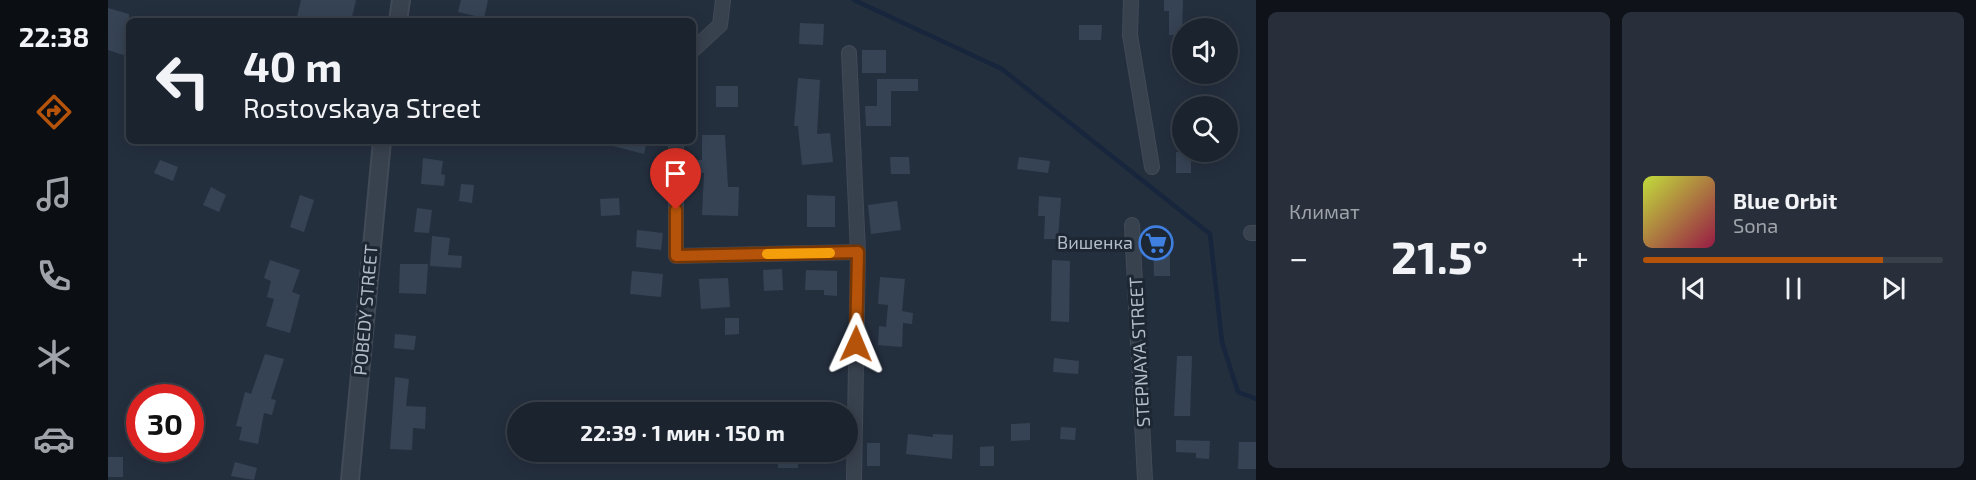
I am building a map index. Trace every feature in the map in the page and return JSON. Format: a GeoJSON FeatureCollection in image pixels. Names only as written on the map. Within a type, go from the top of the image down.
{"type":"FeatureCollection","features":[{"type":"Feature","properties":{"kind":"street"},"geometry":{"type":"LineString","coordinates":[[398,18],[401,0]]}},
{"type":"Feature","properties":{"kind":"street"},"geometry":{"type":"LineString","coordinates":[[696,47],[720,25],[723,0]]}},
{"type":"Feature","properties":{"kind":"street"},"geometry":{"type":"LineString","coordinates":[[1131,0],[1130,35],[1152,167]]}},
{"type":"Feature","properties":{"kind":"street"},"geometry":{"type":"LineString","coordinates":[[849,53],[858,252],[854,480]]}},
{"type":"Feature","properties":{"kind":"street","name":"POBEDY STREET"},"geometry":{"type":"LineString","coordinates":[[351,480],[382,144]]}},
{"type":"Feature","properties":{"kind":"street"},"geometry":{"type":"LineString","coordinates":[[676,144],[676,256],[858,252]]}},
{"type":"Feature","properties":{"kind":"street","name":"STEPNAYA STREET"},"geometry":{"type":"LineString","coordinates":[[1132,225],[1145,480]]}},
{"type":"Feature","properties":{"kind":"building"},"geometry":{"type":"Polygon","coordinates":[[[301,0],[356,0],[352,18],[297,17],[301,0]]]}},
{"type":"Feature","properties":{"kind":"building"},"geometry":{"type":"Polygon","coordinates":[[[461,0],[488,0],[484,18],[458,12],[461,0]]]}},
{"type":"Feature","properties":{"kind":"building"},"geometry":{"type":"Polygon","coordinates":[[[1164,0],[1183,0],[1182,18],[1172,18],[1172,35],[1169,35],[1169,11],[1164,11],[1164,0]]]}},
{"type":"Feature","properties":{"kind":"building"},"geometry":{"type":"Polygon","coordinates":[[[108,8],[129,14],[129,18],[126,18],[126,52],[123,55],[108,50],[108,8]]]}},
{"type":"Feature","properties":{"kind":"building"},"geometry":{"type":"Polygon","coordinates":[[[800,23],[824,24],[823,45],[799,44],[800,23]]]}},
{"type":"Feature","properties":{"kind":"building"},"geometry":{"type":"Polygon","coordinates":[[[1079,25],[1102,25],[1101,40],[1079,40],[1079,25]]]}},
{"type":"Feature","properties":{"kind":"building"},"geometry":{"type":"Polygon","coordinates":[[[862,50],[886,50],[886,73],[862,73],[862,50]]]}},
{"type":"Feature","properties":{"kind":"building"},"geometry":{"type":"Polygon","coordinates":[[[798,78],[820,80],[817,134],[830,133],[833,162],[802,165],[798,126],[794,126],[798,78]]]}},
{"type":"Feature","properties":{"kind":"building"},"geometry":{"type":"Polygon","coordinates":[[[877,79],[918,79],[918,91],[891,91],[891,126],[866,126],[865,106],[877,106],[877,79]]]}},
{"type":"Feature","properties":{"kind":"building"},"geometry":{"type":"Polygon","coordinates":[[[716,86],[738,86],[738,107],[716,107],[716,86]]]}},
{"type":"Feature","properties":{"kind":"building"},"geometry":{"type":"Polygon","coordinates":[[[702,135],[725,135],[728,187],[739,187],[738,216],[702,215],[704,173],[691,173],[691,160],[702,160],[702,135]]]}},
{"type":"Feature","properties":{"kind":"building"},"geometry":{"type":"Polygon","coordinates":[[[609,144],[646,144],[644,154],[609,144]]]}},
{"type":"Feature","properties":{"kind":"building"},"geometry":{"type":"Polygon","coordinates":[[[890,157],[909,157],[910,174],[891,174],[890,157]]]}},
{"type":"Feature","properties":{"kind":"building"},"geometry":{"type":"Polygon","coordinates":[[[1019,157],[1050,161],[1048,173],[1017,169],[1019,157]]]}},
{"type":"Feature","properties":{"kind":"building"},"geometry":{"type":"Polygon","coordinates":[[[423,158],[443,161],[441,174],[445,175],[444,186],[421,184],[423,158]]]}},
{"type":"Feature","properties":{"kind":"building"},"geometry":{"type":"Polygon","coordinates":[[[160,160],[178,167],[173,181],[154,173],[160,160]]]}},
{"type":"Feature","properties":{"kind":"building"},"geometry":{"type":"Polygon","coordinates":[[[1176,162],[1191,162],[1191,173],[1176,173],[1176,162]]]}},
{"type":"Feature","properties":{"kind":"building"},"geometry":{"type":"Polygon","coordinates":[[[461,184],[474,185],[472,203],[459,201],[461,184]]]}},
{"type":"Feature","properties":{"kind":"building"},"geometry":{"type":"Polygon","coordinates":[[[211,187],[226,195],[219,212],[203,205],[211,187]]]}},
{"type":"Feature","properties":{"kind":"building"},"geometry":{"type":"Polygon","coordinates":[[[300,195],[314,200],[304,232],[290,227],[300,195]]]}},
{"type":"Feature","properties":{"kind":"building"},"geometry":{"type":"Polygon","coordinates":[[[807,195],[835,196],[835,227],[807,227],[807,195]]]}},
{"type":"Feature","properties":{"kind":"building"},"geometry":{"type":"Polygon","coordinates":[[[1039,196],[1061,198],[1058,239],[1044,239],[1045,216],[1038,216],[1039,196]]]}},
{"type":"Feature","properties":{"kind":"building"},"geometry":{"type":"Polygon","coordinates":[[[619,198],[620,215],[601,216],[600,199],[619,198]]]}},
{"type":"Feature","properties":{"kind":"building"},"geometry":{"type":"Polygon","coordinates":[[[897,201],[901,230],[871,234],[868,205],[897,201]]]}},
{"type":"Feature","properties":{"kind":"building"},"geometry":{"type":"Polygon","coordinates":[[[417,208],[432,210],[429,233],[414,232],[417,208]]]}},
{"type":"Feature","properties":{"kind":"building"},"geometry":{"type":"Polygon","coordinates":[[[637,230],[663,233],[661,250],[636,247],[637,230]]]}},
{"type":"Feature","properties":{"kind":"building"},"geometry":{"type":"Polygon","coordinates":[[[432,236],[450,238],[448,255],[462,256],[461,268],[430,266],[432,236]]]}},
{"type":"Feature","properties":{"kind":"building"},"geometry":{"type":"Polygon","coordinates":[[[1153,239],[1170,239],[1170,276],[1154,276],[1153,239]]]}},
{"type":"Feature","properties":{"kind":"building"},"geometry":{"type":"Polygon","coordinates":[[[270,260],[300,270],[292,292],[300,295],[290,333],[266,326],[274,299],[267,297],[271,281],[264,278],[270,260]]]}},
{"type":"Feature","properties":{"kind":"building"},"geometry":{"type":"Polygon","coordinates":[[[1052,260],[1070,261],[1069,322],[1051,321],[1052,260]]]}},
{"type":"Feature","properties":{"kind":"building"},"geometry":{"type":"Polygon","coordinates":[[[400,264],[428,264],[426,294],[399,293],[400,264]]]}},
{"type":"Feature","properties":{"kind":"building"},"geometry":{"type":"Polygon","coordinates":[[[782,269],[783,290],[764,291],[763,270],[782,269]]]}},
{"type":"Feature","properties":{"kind":"building"},"geometry":{"type":"Polygon","coordinates":[[[806,270],[837,271],[837,296],[824,295],[824,290],[805,290],[806,270]]]}},
{"type":"Feature","properties":{"kind":"building"},"geometry":{"type":"Polygon","coordinates":[[[632,271],[663,274],[661,297],[630,294],[632,271]]]}},
{"type":"Feature","properties":{"kind":"building"},"geometry":{"type":"Polygon","coordinates":[[[880,277],[905,279],[902,311],[913,313],[912,324],[903,323],[902,347],[878,345],[879,326],[886,327],[888,305],[878,304],[880,277]]]}},
{"type":"Feature","properties":{"kind":"building"},"geometry":{"type":"Polygon","coordinates":[[[728,278],[730,307],[701,309],[699,279],[728,278]]]}},
{"type":"Feature","properties":{"kind":"building"},"geometry":{"type":"Polygon","coordinates":[[[725,318],[739,318],[739,334],[725,335],[725,318]]]}},
{"type":"Feature","properties":{"kind":"building"},"geometry":{"type":"Polygon","coordinates":[[[395,334],[416,336],[414,350],[394,348],[395,334]]]}},
{"type":"Feature","properties":{"kind":"building"},"geometry":{"type":"Polygon","coordinates":[[[265,354],[284,359],[271,399],[276,400],[272,415],[264,413],[258,444],[239,440],[242,427],[236,426],[245,392],[251,394],[265,354]]]}},
{"type":"Feature","properties":{"kind":"building"},"geometry":{"type":"Polygon","coordinates":[[[1177,356],[1192,356],[1190,416],[1174,416],[1177,356]]]}},
{"type":"Feature","properties":{"kind":"building"},"geometry":{"type":"Polygon","coordinates":[[[1054,358],[1079,361],[1078,374],[1053,372],[1054,358]]]}},
{"type":"Feature","properties":{"kind":"building"},"geometry":{"type":"Polygon","coordinates":[[[395,377],[409,379],[406,406],[426,407],[425,429],[413,428],[412,450],[390,449],[395,377]]]}},
{"type":"Feature","properties":{"kind":"building"},"geometry":{"type":"Polygon","coordinates":[[[1030,423],[1030,440],[1011,441],[1011,424],[1030,423]]]}},
{"type":"Feature","properties":{"kind":"building"},"geometry":{"type":"Polygon","coordinates":[[[1061,427],[1076,428],[1075,440],[1060,439],[1061,427]]]}},
{"type":"Feature","properties":{"kind":"building"},"geometry":{"type":"Polygon","coordinates":[[[908,434],[933,437],[933,434],[953,435],[952,459],[906,454],[908,434]]]}},
{"type":"Feature","properties":{"kind":"building"},"geometry":{"type":"Polygon","coordinates":[[[1176,440],[1210,441],[1209,459],[1196,458],[1196,453],[1176,452],[1176,440]]]}},
{"type":"Feature","properties":{"kind":"building"},"geometry":{"type":"Polygon","coordinates":[[[1239,442],[1256,442],[1256,469],[1238,469],[1239,442]]]}},
{"type":"Feature","properties":{"kind":"building"},"geometry":{"type":"Polygon","coordinates":[[[867,443],[880,443],[880,466],[867,466],[867,443]]]}},
{"type":"Feature","properties":{"kind":"building"},"geometry":{"type":"Polygon","coordinates":[[[994,446],[994,466],[980,466],[980,447],[994,446]]]}},
{"type":"Feature","properties":{"kind":"building"},"geometry":{"type":"Polygon","coordinates":[[[108,457],[123,457],[123,477],[108,477],[108,457]]]}},
{"type":"Feature","properties":{"kind":"building"},"geometry":{"type":"Polygon","coordinates":[[[235,462],[257,468],[254,480],[231,476],[235,462]]]}},
{"type":"Feature","properties":{"kind":"building"},"geometry":{"type":"Polygon","coordinates":[[[798,462],[798,468],[778,468],[778,463],[750,463],[798,462]]]}},
{"type":"Feature","properties":{"kind":"waterway"},"geometry":{"type":"LineString","coordinates":[[854,0],[1002,69],[1210,234],[1222,342],[1238,392],[1256,399]]}},
{"type":"Feature","properties":{"kind":"slow traffic"},"geometry":{"type":"LineString","coordinates":[[767,254],[830,253]]}},
{"type":"Feature","properties":{"kind":"place","name":"Вишенка"},"geometry":{"type":"Point","coordinates":[1156,243]}},
{"type":"Feature","properties":{"kind":"route"},"geometry":{"type":"LineString","coordinates":[[676,210],[676,256],[858,252],[856,344]]}}]}
